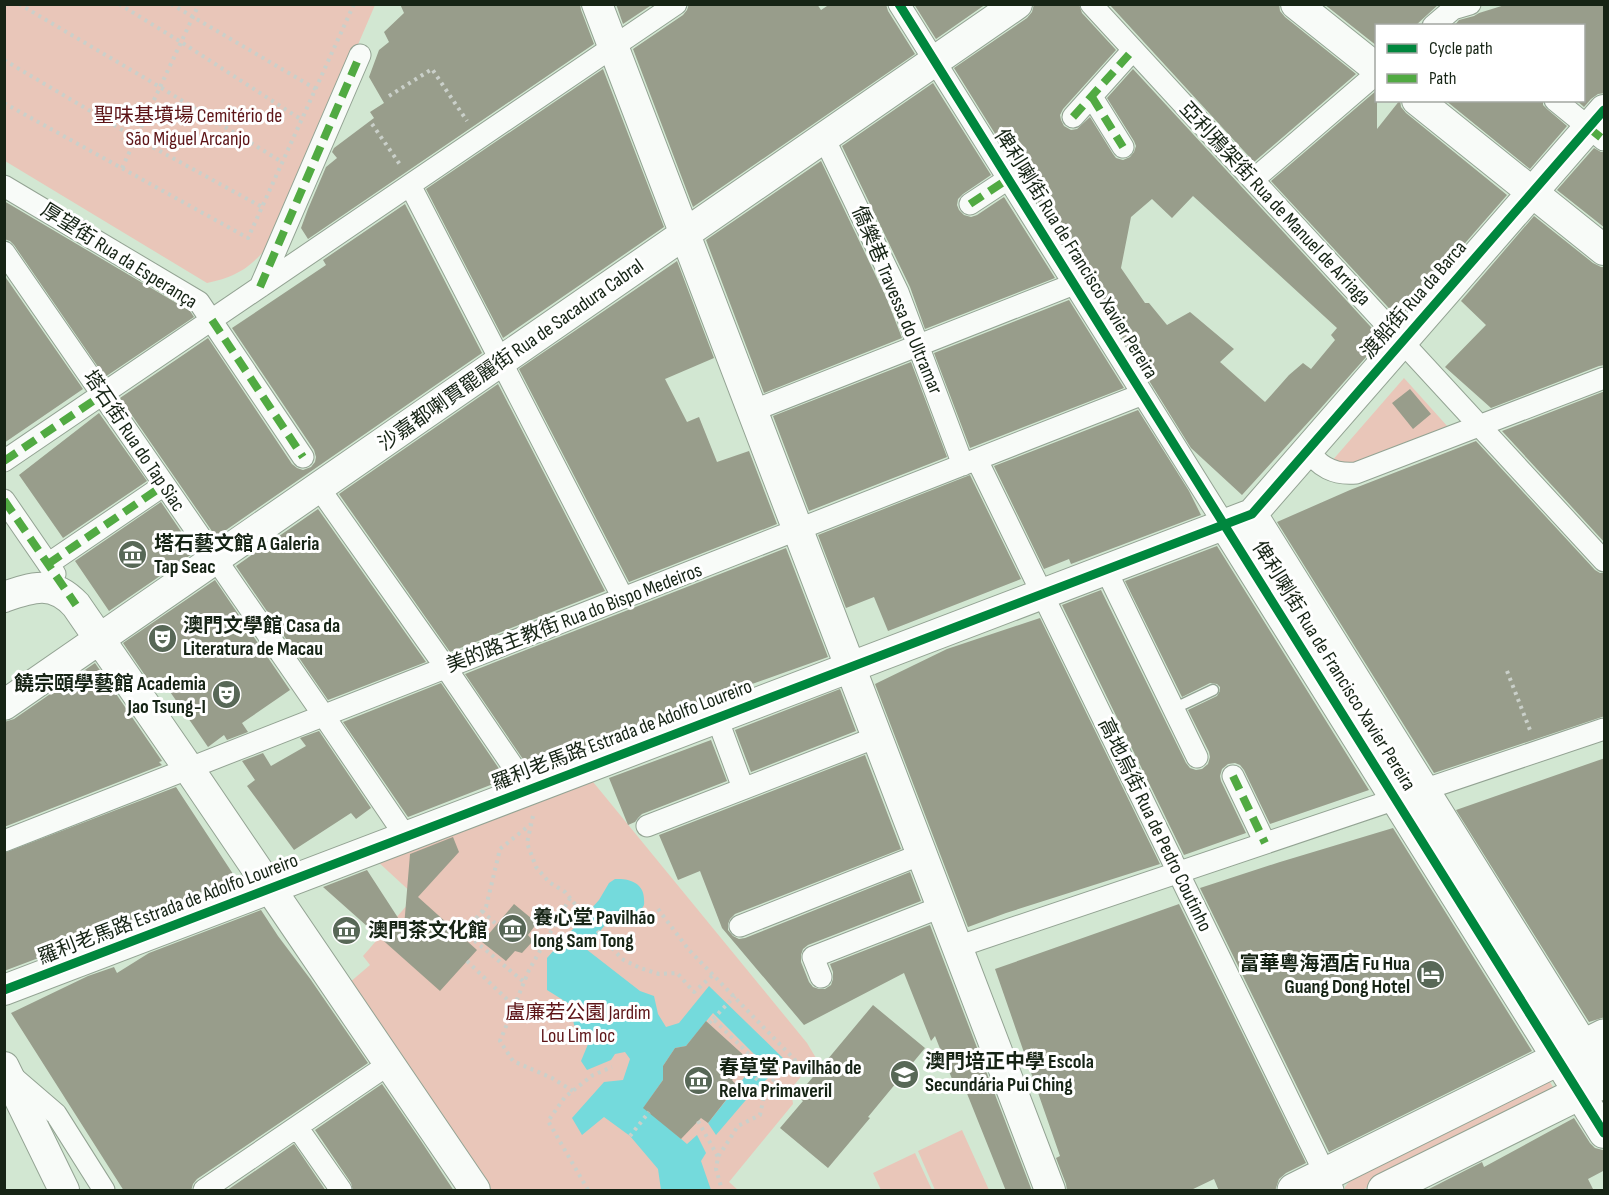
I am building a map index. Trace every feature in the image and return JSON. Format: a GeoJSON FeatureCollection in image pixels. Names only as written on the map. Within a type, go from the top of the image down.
{"type":"FeatureCollection","features":[{"type":"Feature","properties":{"kind":"main road"},"geometry":{"type":"LineString","coordinates":[[1294,1191],[1329,1183],[1582,1047]]}},
{"type":"Feature","properties":{"kind":"main road"},"geometry":{"type":"LineString","coordinates":[[1384,1191],[1596,1085]]}},
{"type":"Feature","properties":{"kind":"street"},"geometry":{"type":"LineString","coordinates":[[597,4],[1050,1191]]}},
{"type":"Feature","properties":{"kind":"street"},"geometry":{"type":"LineString","coordinates":[[4,461],[676,4]]}},
{"type":"Feature","properties":{"kind":"street","name":"俾利喇街 Rua de Francisco Xavier Pereira"},"geometry":{"type":"LineString","coordinates":[[899,4],[1205,494],[1238,519],[1424,790],[1582,1047],[1596,1085],[1605,1134]]}},
{"type":"Feature","properties":{"kind":"street","name":"沙嘉都喇賈罷麗街 Rua de Sacadura Cabral"},"geometry":{"type":"LineString","coordinates":[[4,705],[1017,4]]}},
{"type":"Feature","properties":{"kind":"street","name":"亞利鴉架街 Rua de Manuel de Arriaga"},"geometry":{"type":"LineString","coordinates":[[1091,4],[1605,561]]}},
{"type":"Feature","properties":{"kind":"street"},"geometry":{"type":"LineString","coordinates":[[1296,4],[1375,66]]}},
{"type":"Feature","properties":{"kind":"street"},"geometry":{"type":"LineString","coordinates":[[1444,17],[1452,9],[1470,4]]}},
{"type":"Feature","properties":{"kind":"street"},"geometry":{"type":"LineString","coordinates":[[1073,117],[1133,50]]}},
{"type":"Feature","properties":{"kind":"street"},"geometry":{"type":"LineString","coordinates":[[260,287],[360,55]]}},
{"type":"Feature","properties":{"kind":"street"},"geometry":{"type":"LineString","coordinates":[[1253,180],[1375,76]]}},
{"type":"Feature","properties":{"kind":"street"},"geometry":{"type":"LineString","coordinates":[[1092,97],[1123,147]]}},
{"type":"Feature","properties":{"kind":"street"},"geometry":{"type":"LineString","coordinates":[[1420,102],[1605,249]]}},
{"type":"Feature","properties":{"kind":"street"},"geometry":{"type":"LineString","coordinates":[[1558,102],[1599,126]]}},
{"type":"Feature","properties":{"kind":"street","name":"渡船街 Rua da Barca"},"geometry":{"type":"LineString","coordinates":[[1238,519],[1308,449],[1532,192],[1599,126]]}},
{"type":"Feature","properties":{"kind":"street","name":"僑樂巷 Travessa do Ultramar"},"geometry":{"type":"LineString","coordinates":[[825,138],[898,291],[918,346],[970,462]]}},
{"type":"Feature","properties":{"kind":"street"},"geometry":{"type":"LineString","coordinates":[[970,204],[1008,179]]}},
{"type":"Feature","properties":{"kind":"street"},"geometry":{"type":"LineString","coordinates":[[412,184],[500,362],[622,598]]}},
{"type":"Feature","properties":{"kind":"street","name":"厚望街 Rua da Esperança"},"geometry":{"type":"LineString","coordinates":[[4,186],[199,303],[303,457]]}},
{"type":"Feature","properties":{"kind":"street","name":"塔石街 Rua do Tap Siac"},"geometry":{"type":"LineString","coordinates":[[4,252],[406,837]]}},
{"type":"Feature","properties":{"kind":"street"},"geometry":{"type":"LineString","coordinates":[[752,411],[1074,284]]}},
{"type":"Feature","properties":{"kind":"street"},"geometry":{"type":"LineString","coordinates":[[1308,449],[1320,464],[1330,470],[1348,474],[1363,471],[1605,378]]}},
{"type":"Feature","properties":{"kind":"street","name":"美的路主教街 Rua do Bispo Medeiros"},"geometry":{"type":"LineString","coordinates":[[4,841],[1143,394]]}},
{"type":"Feature","properties":{"kind":"street","name":"高地烏街 Rua de Pedro Coutinho"},"geometry":{"type":"LineString","coordinates":[[970,462],[1043,594],[1329,1183]]}},
{"type":"Feature","properties":{"kind":"street"},"geometry":{"type":"LineString","coordinates":[[48,564],[164,485]]}},
{"type":"Feature","properties":{"kind":"street"},"geometry":{"type":"LineString","coordinates":[[319,488],[529,790]]}},
{"type":"Feature","properties":{"kind":"street","name":"俾利喇街 Rua de Francisco Xavier Pereira"},"geometry":{"type":"LineString","coordinates":[[1205,494],[1238,519],[1396,799],[1582,1047]]}},
{"type":"Feature","properties":{"kind":"street"},"geometry":{"type":"LineString","coordinates":[[4,500],[475,1191]]}},
{"type":"Feature","properties":{"kind":"street","name":"羅利老馬路 Estrada de Adolfo Loureiro"},"geometry":{"type":"LineString","coordinates":[[4,990],[1238,519]]}},
{"type":"Feature","properties":{"kind":"street"},"geometry":{"type":"LineString","coordinates":[[1106,570],[1197,757]]}},
{"type":"Feature","properties":{"kind":"street"},"geometry":{"type":"LineString","coordinates":[[4,597],[43,587],[58,591],[76,605]]}},
{"type":"Feature","properties":{"kind":"street"},"geometry":{"type":"LineString","coordinates":[[717,718],[743,788]]}},
{"type":"Feature","properties":{"kind":"street"},"geometry":{"type":"LineString","coordinates":[[957,947],[1605,729]]}},
{"type":"Feature","properties":{"kind":"street"},"geometry":{"type":"LineString","coordinates":[[647,826],[877,737]]}},
{"type":"Feature","properties":{"kind":"street"},"geometry":{"type":"LineString","coordinates":[[1233,776],[1265,843]]}},
{"type":"Feature","properties":{"kind":"street"},"geometry":{"type":"LineString","coordinates":[[740,926],[921,854]]}},
{"type":"Feature","properties":{"kind":"street"},"geometry":{"type":"LineString","coordinates":[[821,977],[813,957],[941,907]]}},
{"type":"Feature","properties":{"kind":"street"},"geometry":{"type":"LineString","coordinates":[[204,1191],[389,1064]]}},
{"type":"Feature","properties":{"kind":"street"},"geometry":{"type":"LineString","coordinates":[[6,1069],[64,1191]]}},
{"type":"Feature","properties":{"kind":"street"},"geometry":{"type":"LineString","coordinates":[[6,1069],[56,1114],[104,1191]]}},
{"type":"Feature","properties":{"kind":"street"},"geometry":{"type":"LineString","coordinates":[[297,1127],[341,1191]]}},
{"type":"Feature","properties":{"kind":"lane"},"geometry":{"type":"LineString","coordinates":[[1173,709],[1213,690]]}},
{"type":"Feature","properties":{"kind":"path"},"geometry":{"type":"LineString","coordinates":[[19,4],[282,162]]}},
{"type":"Feature","properties":{"kind":"path"},"geometry":{"type":"LineString","coordinates":[[119,4],[302,120]]}},
{"type":"Feature","properties":{"kind":"path"},"geometry":{"type":"LineString","coordinates":[[171,4],[316,89]]}},
{"type":"Feature","properties":{"kind":"path"},"geometry":{"type":"LineString","coordinates":[[122,168],[199,4]]}},
{"type":"Feature","properties":{"kind":"path"},"geometry":{"type":"LineString","coordinates":[[4,103],[248,238],[354,4]]}},
{"type":"Feature","properties":{"kind":"path"},"geometry":{"type":"LineString","coordinates":[[4,60],[136,138],[262,207]]}},
{"type":"Feature","properties":{"kind":"path"},"geometry":{"type":"LineString","coordinates":[[389,96],[432,69],[479,139]]}},
{"type":"Feature","properties":{"kind":"path"},"geometry":{"type":"LineString","coordinates":[[372,124],[412,184]]}},
{"type":"Feature","properties":{"kind":"path"},"geometry":{"type":"LineString","coordinates":[[1507,671],[1538,751]]}},
{"type":"Feature","properties":{"kind":"path"},"geometry":{"type":"LineString","coordinates":[[529,790],[539,805],[532,818],[527,843],[536,867],[549,882],[565,892],[622,959],[659,974],[677,973],[694,992],[714,974]]}},
{"type":"Feature","properties":{"kind":"path"},"geometry":{"type":"LineString","coordinates":[[524,982],[462,933],[486,907],[500,849],[531,824]]}},
{"type":"Feature","properties":{"kind":"path"},"geometry":{"type":"LineString","coordinates":[[570,898],[552,927],[524,982],[500,1041],[513,1061],[552,1078],[573,1091]]}},
{"type":"Feature","properties":{"kind":"path"},"geometry":{"type":"LineString","coordinates":[[658,909],[689,950],[795,1060],[765,1087],[760,1115],[738,1126],[718,1157],[716,1168],[722,1191]]}},
{"type":"Feature","properties":{"kind":"path"},"geometry":{"type":"LineString","coordinates":[[482,911],[496,924]]}},
{"type":"Feature","properties":{"kind":"path"},"geometry":{"type":"LineString","coordinates":[[467,961],[514,1006]]}},
{"type":"Feature","properties":{"kind":"path"},"geometry":{"type":"LineString","coordinates":[[709,1023],[735,996]]}},
{"type":"Feature","properties":{"kind":"path"},"geometry":{"type":"LineString","coordinates":[[713,1019],[754,1059],[745,1069],[765,1087]]}},
{"type":"Feature","properties":{"kind":"path"},"geometry":{"type":"LineString","coordinates":[[588,1191],[548,1121],[573,1091],[593,1075],[612,1067]]}},
{"type":"Feature","properties":{"kind":"path"},"geometry":{"type":"LineString","coordinates":[[630,1136],[649,1113]]}},
{"type":"Feature","properties":{"kind":"path"},"geometry":{"type":"LineString","coordinates":[[698,1120],[718,1157]]}},
{"type":"Feature","properties":{"kind":"green space","name":"聖味基墳場 Cemitério de São Miguel Arcanjo"},"geometry":{"type":"Polygon","coordinates":[[[4,5],[375,5],[274,240],[245,268],[229,277],[207,283],[5,161],[4,5]]]}},
{"type":"Feature","properties":{"kind":"green space"},"geometry":{"type":"Polygon","coordinates":[[[1404,378],[1448,427],[1359,462],[1331,462],[1404,378]]]}},
{"type":"Feature","properties":{"kind":"green space","name":"盧廉若公園 Jardim Lou Lim Ioc"},"geometry":{"type":"Polygon","coordinates":[[[589,777],[807,1043],[816,1058],[791,1089],[793,1104],[729,1182],[738,1190],[492,1190],[349,983],[370,965],[363,956],[415,896],[376,860],[589,777]]]}},
{"type":"Feature","properties":{"kind":"green space"},"geometry":{"type":"Polygon","coordinates":[[[1544,1082],[1550,1082],[1553,1087],[1543,1099],[1362,1190],[1345,1190],[1352,1178],[1544,1082]]]}},
{"type":"Feature","properties":{"kind":"green space"},"geometry":{"type":"Polygon","coordinates":[[[962,1130],[989,1190],[935,1190],[918,1151],[962,1130]]]}},
{"type":"Feature","properties":{"kind":"green space"},"geometry":{"type":"Polygon","coordinates":[[[915,1153],[932,1190],[881,1190],[873,1173],[915,1153]]]}},
{"type":"Feature","properties":{"kind":"water"},"geometry":{"type":"Polygon","coordinates":[[[615,879],[625,879],[639,885],[643,894],[644,906],[630,917],[616,911],[586,949],[640,991],[654,996],[658,1014],[666,1027],[679,1023],[709,986],[786,1061],[751,1094],[716,1135],[708,1123],[759,1059],[713,1013],[686,1046],[675,1048],[663,1066],[663,1080],[644,1107],[687,1144],[697,1135],[706,1153],[701,1161],[711,1190],[661,1190],[658,1169],[630,1136],[604,1117],[582,1135],[572,1118],[604,1082],[623,1080],[630,1059],[625,1052],[615,1054],[611,1060],[587,1070],[581,1061],[591,1037],[574,1025],[571,1005],[547,990],[547,958],[599,900],[609,883],[615,879]]]}},
{"type":"Feature","properties":{"kind":"building"},"geometry":{"type":"Polygon","coordinates":[[[400,4],[580,4],[594,44],[308,239],[301,228],[326,167],[337,158],[332,152],[334,148],[374,118],[370,112],[384,103],[369,77],[379,50],[389,42],[384,32],[404,13],[400,4]]]}},
{"type":"Feature","properties":{"kind":"building"},"geometry":{"type":"Polygon","coordinates":[[[616,4],[653,4],[623,24],[616,4]]]}},
{"type":"Feature","properties":{"kind":"building"},"geometry":{"type":"Polygon","coordinates":[[[689,4],[817,4],[821,10],[830,4],[886,4],[915,54],[693,207],[633,49],[683,15],[689,4]]]}},
{"type":"Feature","properties":{"kind":"building"},"geometry":{"type":"Polygon","coordinates":[[[914,4],[986,4],[936,39],[914,4]]]}},
{"type":"Feature","properties":{"kind":"building"},"geometry":{"type":"Polygon","coordinates":[[[1034,4],[1079,4],[1082,13],[1116,50],[1063,109],[1060,115],[1064,126],[1071,130],[1077,129],[1090,117],[1116,158],[1123,160],[1130,157],[1136,146],[1107,98],[1133,69],[1382,339],[1242,495],[1191,448],[954,68],[1027,18],[1034,4]],[[1193,196],[1172,218],[1152,199],[1131,217],[1121,268],[1145,303],[1149,303],[1167,325],[1190,312],[1234,349],[1220,362],[1265,402],[1303,363],[1311,369],[1335,340],[1331,335],[1337,328],[1193,196]]]}},
{"type":"Feature","properties":{"kind":"building"},"geometry":{"type":"Polygon","coordinates":[[[1109,4],[1279,4],[1280,11],[1285,17],[1356,74],[1254,162],[1109,4]]]}},
{"type":"Feature","properties":{"kind":"building"},"geometry":{"type":"Polygon","coordinates":[[[1324,4],[1439,4],[1417,24],[1375,24],[1375,44],[1324,4]]]}},
{"type":"Feature","properties":{"kind":"building"},"geometry":{"type":"Polygon","coordinates":[[[1508,4],[1605,4],[1605,93],[1598,94],[1584,107],[1578,102],[1585,102],[1585,24],[1456,24],[1459,20],[1508,4]]]}},
{"type":"Feature","properties":{"kind":"building"},"geometry":{"type":"Polygon","coordinates":[[[603,69],[664,227],[503,338],[426,189],[603,69]]]}},
{"type":"Feature","properties":{"kind":"building"},"geometry":{"type":"Polygon","coordinates":[[[933,83],[991,175],[958,199],[959,210],[971,217],[1004,197],[1055,278],[925,329],[910,287],[842,146],[933,83]]]}},
{"type":"Feature","properties":{"kind":"building"},"geometry":{"type":"Polygon","coordinates":[[[1375,92],[1377,129],[1400,102],[1406,113],[1507,195],[1399,319],[1271,181],[1375,92]]]}},
{"type":"Feature","properties":{"kind":"building"},"geometry":{"type":"Polygon","coordinates":[[[1447,102],[1543,102],[1543,105],[1567,126],[1530,169],[1447,102]]]}},
{"type":"Feature","properties":{"kind":"building"},"geometry":{"type":"Polygon","coordinates":[[[1594,148],[1605,152],[1605,228],[1557,190],[1594,148]]]}},
{"type":"Feature","properties":{"kind":"building"},"geometry":{"type":"Polygon","coordinates":[[[821,161],[886,297],[902,338],[764,393],[706,240],[821,161]]]}},
{"type":"Feature","properties":{"kind":"building"},"geometry":{"type":"Polygon","coordinates":[[[4,201],[190,311],[194,317],[105,377],[14,245],[4,239],[4,201]]]}},
{"type":"Feature","properties":{"kind":"building"},"geometry":{"type":"Polygon","coordinates":[[[405,204],[482,353],[216,537],[120,398],[208,338],[292,464],[303,470],[311,467],[316,457],[314,450],[232,328],[326,265],[323,260],[405,204]]]}},
{"type":"Feature","properties":{"kind":"building"},"geometry":{"type":"Polygon","coordinates":[[[1534,216],[1593,263],[1605,267],[1605,365],[1491,408],[1445,367],[1486,325],[1461,301],[1534,216]]]}},
{"type":"Feature","properties":{"kind":"building"},"geometry":{"type":"Polygon","coordinates":[[[677,261],[714,358],[665,379],[687,422],[699,417],[717,462],[749,451],[777,524],[629,582],[519,369],[677,261]]]}},
{"type":"Feature","properties":{"kind":"building"},"geometry":{"type":"Polygon","coordinates":[[[4,275],[83,389],[4,443],[4,275]]]}},
{"type":"Feature","properties":{"kind":"building"},"geometry":{"type":"Polygon","coordinates":[[[1069,300],[1124,388],[970,448],[934,353],[1069,300]]]}},
{"type":"Feature","properties":{"kind":"building"},"geometry":{"type":"Polygon","coordinates":[[[911,362],[947,457],[809,511],[773,416],[911,362]]]}},
{"type":"Feature","properties":{"kind":"building"},"geometry":{"type":"Polygon","coordinates":[[[498,384],[605,591],[450,652],[339,494],[498,384]]]}},
{"type":"Feature","properties":{"kind":"building"},"geometry":{"type":"Polygon","coordinates":[[[1410,389],[1431,414],[1413,429],[1392,403],[1410,389]]]}},
{"type":"Feature","properties":{"kind":"building"},"geometry":{"type":"Polygon","coordinates":[[[1605,391],[1605,543],[1502,431],[1605,391]]]}},
{"type":"Feature","properties":{"kind":"building"},"geometry":{"type":"Polygon","coordinates":[[[1138,410],[1189,491],[1201,515],[1071,564],[1069,559],[1044,569],[994,466],[1138,410]]]}},
{"type":"Feature","properties":{"kind":"building"},"geometry":{"type":"Polygon","coordinates":[[[99,413],[147,481],[63,538],[19,475],[99,413]]]}},
{"type":"Feature","properties":{"kind":"building"},"geometry":{"type":"Polygon","coordinates":[[[1476,441],[1595,570],[1605,573],[1605,716],[1434,773],[1277,522],[1350,490],[1476,441]]]}},
{"type":"Feature","properties":{"kind":"building"},"geometry":{"type":"Polygon","coordinates":[[[970,475],[1021,579],[888,631],[874,597],[846,608],[818,535],[970,475]]]}},
{"type":"Feature","properties":{"kind":"building","name":"塔石藝文館 A Galeria Tap Seac"},"geometry":{"type":"Polygon","coordinates":[[[161,502],[195,552],[109,611],[75,561],[161,502]]]}},
{"type":"Feature","properties":{"kind":"building"},"geometry":{"type":"Polygon","coordinates":[[[318,509],[426,662],[328,700],[236,566],[318,509]]]}},
{"type":"Feature","properties":{"kind":"building"},"geometry":{"type":"Polygon","coordinates":[[[1217,546],[1369,790],[1270,824],[1244,770],[1235,763],[1228,764],[1222,769],[1221,781],[1246,833],[1184,855],[1062,605],[1101,590],[1186,763],[1190,768],[1202,769],[1208,764],[1209,752],[1188,710],[1217,696],[1220,687],[1210,683],[1182,697],[1125,581],[1217,546]]]}},
{"type":"Feature","properties":{"kind":"building"},"geometry":{"type":"Polygon","coordinates":[[[786,548],[828,657],[529,768],[465,674],[786,548]]]}},
{"type":"Feature","properties":{"kind":"building"},"geometry":{"type":"Polygon","coordinates":[[[215,580],[290,690],[242,723],[248,732],[227,740],[224,735],[208,747],[164,683],[155,690],[123,643],[215,580]]]}},
{"type":"Feature","properties":{"kind":"building"},"geometry":{"type":"Polygon","coordinates":[[[1040,618],[1160,864],[968,927],[875,684],[947,649],[1040,618]]]}},
{"type":"Feature","properties":{"kind":"building"},"geometry":{"type":"Polygon","coordinates":[[[95,663],[162,761],[159,762],[162,765],[4,827],[4,722],[14,719],[95,663]]]}},
{"type":"Feature","properties":{"kind":"building"},"geometry":{"type":"Polygon","coordinates":[[[441,683],[506,779],[408,817],[343,722],[441,683]]]}},
{"type":"Feature","properties":{"kind":"building"},"geometry":{"type":"Polygon","coordinates":[[[840,689],[856,731],[751,772],[735,730],[840,689]]]}},
{"type":"Feature","properties":{"kind":"building"},"geometry":{"type":"Polygon","coordinates":[[[319,731],[371,808],[356,819],[351,813],[294,850],[247,786],[255,780],[242,761],[263,753],[271,766],[306,746],[300,738],[319,731]]]}},
{"type":"Feature","properties":{"kind":"building"},"geometry":{"type":"Polygon","coordinates":[[[711,740],[727,781],[642,814],[635,822],[628,825],[609,778],[711,740]]]}},
{"type":"Feature","properties":{"kind":"building"},"geometry":{"type":"Polygon","coordinates":[[[865,755],[901,849],[735,914],[730,919],[728,930],[739,939],[745,938],[910,872],[921,901],[808,945],[803,949],[801,962],[813,987],[825,989],[831,985],[833,979],[830,964],[930,925],[1032,1191],[1006,1191],[962,1081],[954,1084],[935,1036],[931,1041],[904,973],[804,1025],[722,928],[700,871],[678,880],[659,835],[865,755]]]}},
{"type":"Feature","properties":{"kind":"building"},"geometry":{"type":"Polygon","coordinates":[[[1605,758],[1605,1017],[1589,1022],[1456,810],[1605,758]]]}},
{"type":"Feature","properties":{"kind":"building"},"geometry":{"type":"Polygon","coordinates":[[[176,787],[235,877],[142,919],[4,971],[4,853],[176,787]]]}},
{"type":"Feature","properties":{"kind":"building"},"geometry":{"type":"Polygon","coordinates":[[[1393,828],[1532,1051],[1329,1152],[1200,888],[1393,828]]]}},
{"type":"Feature","properties":{"kind":"building"},"geometry":{"type":"Polygon","coordinates":[[[453,837],[459,852],[418,897],[477,950],[440,991],[323,887],[367,870],[404,927],[410,854],[453,837]]]}},
{"type":"Feature","properties":{"kind":"building","name":"養心堂 Pavilhão Iong Sam Tong"},"geometry":{"type":"Polygon","coordinates":[[[514,904],[537,923],[528,935],[533,941],[522,953],[515,951],[506,961],[482,942],[514,904]]]}},
{"type":"Feature","properties":{"kind":"building"},"geometry":{"type":"Polygon","coordinates":[[[1179,904],[1306,1163],[1279,1179],[1275,1191],[1219,1191],[1214,1179],[1189,1191],[1067,1191],[1056,1158],[1060,1156],[995,969],[1179,904]]]}},
{"type":"Feature","properties":{"kind":"building"},"geometry":{"type":"Polygon","coordinates":[[[261,910],[368,1063],[197,1179],[191,1191],[124,1191],[11,1013],[88,976],[114,967],[117,973],[149,953],[261,910]]]}},
{"type":"Feature","properties":{"kind":"building"},"geometry":{"type":"Polygon","coordinates":[[[873,1005],[925,1048],[828,1168],[780,1128],[803,1101],[797,1096],[873,1005]]]}},
{"type":"Feature","properties":{"kind":"building","name":"春草堂 Pavilhão de Relva Primaveril"},"geometry":{"type":"Polygon","coordinates":[[[706,1021],[749,1060],[732,1080],[737,1086],[708,1123],[701,1118],[681,1139],[643,1108],[663,1080],[663,1066],[675,1048],[686,1046],[706,1021]]]}},
{"type":"Feature","properties":{"kind":"building"},"geometry":{"type":"Polygon","coordinates":[[[382,1084],[454,1191],[353,1191],[351,1183],[315,1130],[382,1084]]]}},
{"type":"Feature","properties":{"kind":"building"},"geometry":{"type":"Polygon","coordinates":[[[1574,1118],[1590,1143],[1605,1152],[1605,1170],[1588,1179],[1594,1191],[1425,1191],[1482,1162],[1484,1167],[1574,1118]]]}},
{"type":"Feature","properties":{"kind":"building"},"geometry":{"type":"Polygon","coordinates":[[[294,1144],[326,1191],[226,1191],[294,1144]]]}},
{"type":"Feature","properties":{"kind":"marked path"},"geometry":{"type":"LineString","coordinates":[[1073,117],[1133,50]]}},
{"type":"Feature","properties":{"kind":"marked path"},"geometry":{"type":"LineString","coordinates":[[260,287],[360,55]]}},
{"type":"Feature","properties":{"kind":"marked path"},"geometry":{"type":"LineString","coordinates":[[1092,97],[1123,147]]}},
{"type":"Feature","properties":{"kind":"marked path"},"geometry":{"type":"LineString","coordinates":[[1589,128],[1604,140]]}},
{"type":"Feature","properties":{"kind":"marked path"},"geometry":{"type":"LineString","coordinates":[[970,204],[1008,179]]}},
{"type":"Feature","properties":{"kind":"marked path"},"geometry":{"type":"LineString","coordinates":[[212,320],[303,457]]}},
{"type":"Feature","properties":{"kind":"marked path"},"geometry":{"type":"LineString","coordinates":[[4,461],[102,395]]}},
{"type":"Feature","properties":{"kind":"marked path"},"geometry":{"type":"LineString","coordinates":[[48,564],[164,485]]}},
{"type":"Feature","properties":{"kind":"marked path"},"geometry":{"type":"LineString","coordinates":[[4,500],[76,605]]}},
{"type":"Feature","properties":{"kind":"marked path"},"geometry":{"type":"LineString","coordinates":[[1233,776],[1265,843]]}},
{"type":"Feature","properties":{"kind":"cycle path"},"geometry":{"type":"LineString","coordinates":[[899,4],[1604,1133]]}},
{"type":"Feature","properties":{"kind":"cycle path"},"geometry":{"type":"LineString","coordinates":[[4,990],[1252,514],[1604,110]]}},
{"type":"Feature","properties":{"kind":"place","name":"塔石藝文館 A Galeria Tap Seac"},"geometry":{"type":"Point","coordinates":[133,555]}},
{"type":"Feature","properties":{"kind":"place","name":"澳門文學館 Casa da Literatura de Macau"},"geometry":{"type":"Point","coordinates":[162,638]}},
{"type":"Feature","properties":{"kind":"place","name":"饒宗頤學藝館 Academia Jao Tsung-I"},"geometry":{"type":"Point","coordinates":[227,695]}},
{"type":"Feature","properties":{"kind":"place","name":"養心堂 Pavilhão Iong Sam Tong"},"geometry":{"type":"Point","coordinates":[512,929]}},
{"type":"Feature","properties":{"kind":"place","name":"澳門茶文化館"},"geometry":{"type":"Point","coordinates":[347,931]}},
{"type":"Feature","properties":{"kind":"place","name":"富華粵海酒店 Fu Hua Guang Dong Hotel"},"geometry":{"type":"Point","coordinates":[1431,975]}},
{"type":"Feature","properties":{"kind":"place","name":"澳門培正中學 Escola Secundária Pui Ching"},"geometry":{"type":"Point","coordinates":[904,1074]}},
{"type":"Feature","properties":{"kind":"place","name":"春草堂 Pavilhão de Relva Primaveril"},"geometry":{"type":"Point","coordinates":[698,1080]}}]}
